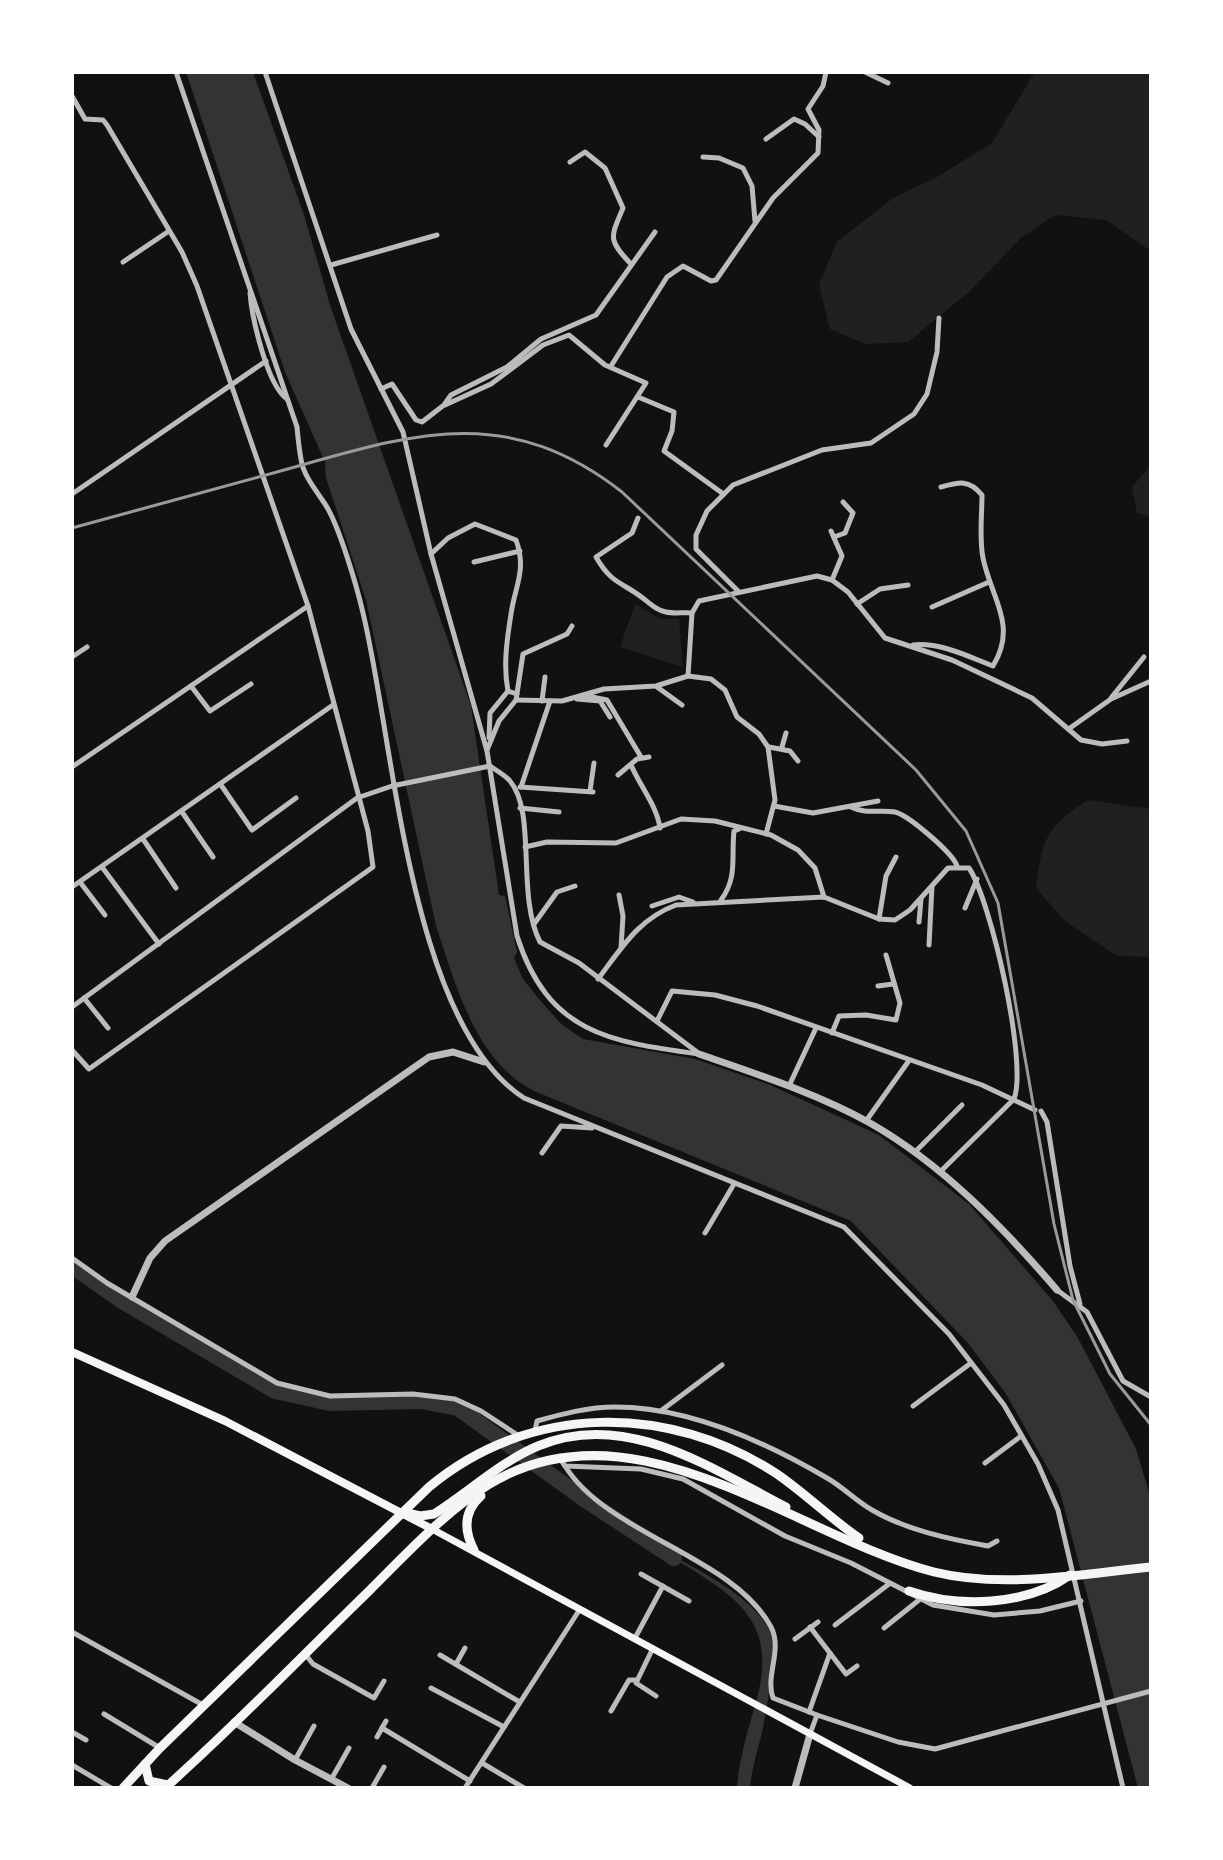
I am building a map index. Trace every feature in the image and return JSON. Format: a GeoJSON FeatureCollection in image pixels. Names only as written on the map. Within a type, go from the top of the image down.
{"type":"FeatureCollection","features":[{"type":"Feature","properties":{"kind":"highway"},"geometry":{"type":"LineString","coordinates":[[123,1788],[160,1748],[441,1477],[500,1444],[535,1431],[575,1423],[621,1421],[686,1431],[725,1446],[776,1474],[875,1550]]}},
{"type":"Feature","properties":{"kind":"highway"},"geometry":{"type":"LineString","coordinates":[[403,1512],[420,1516],[434,1514],[536,1447],[592,1434],[652,1442],[824,1527],[935,1572],[977,1579],[1070,1575],[1151,1567]]}},
{"type":"Feature","properties":{"kind":"highway"},"geometry":{"type":"LineString","coordinates":[[145,1764],[149,1781],[167,1787],[432,1529],[490,1484],[529,1468],[559,1462],[625,1458],[666,1465],[824,1527]]}},
{"type":"Feature","properties":{"kind":"highway"},"geometry":{"type":"LineString","coordinates":[[474,1550],[466,1527],[473,1503],[529,1468]]}},
{"type":"Feature","properties":{"kind":"highway"},"geometry":{"type":"LineString","coordinates":[[909,1591],[952,1602],[984,1601],[1045,1588],[1070,1575]]}},
{"type":"Feature","properties":{"kind":"main road"},"geometry":{"type":"LineString","coordinates":[[72,1352],[225,1421],[403,1512],[910,1788]]}},
{"type":"Feature","properties":{"kind":"street"},"geometry":{"type":"LineString","coordinates":[[176,72],[297,427],[306,479],[325,504],[362,611],[394,786],[431,946],[484,1062],[503,1084],[524,1098],[855,1235],[949,1334],[1004,1405],[1058,1510],[1106,1703],[1123,1788]]}},
{"type":"Feature","properties":{"kind":"street"},"geometry":{"type":"LineString","coordinates":[[265,72],[351,329],[403,432],[431,554],[487,751]]}},
{"type":"Feature","properties":{"kind":"street"},"geometry":{"type":"LineString","coordinates":[[611,366],[667,277],[683,266],[711,281],[716,280],[773,198],[818,153],[819,138],[808,109],[823,86],[826,72]]}},
{"type":"Feature","properties":{"kind":"street"},"geometry":{"type":"LineString","coordinates":[[865,72],[888,83]]}},
{"type":"Feature","properties":{"kind":"street"},"geometry":{"type":"LineString","coordinates":[[72,96],[85,119],[103,120],[107,125],[197,286],[308,606],[368,831],[373,867],[89,1069],[72,1050]]}},
{"type":"Feature","properties":{"kind":"street"},"geometry":{"type":"LineString","coordinates":[[766,139],[794,119],[805,124],[819,138]]}},
{"type":"Feature","properties":{"kind":"street"},"geometry":{"type":"LineString","coordinates":[[570,162],[585,152],[605,168],[623,208],[613,227],[612,238],[631,264]]}},
{"type":"Feature","properties":{"kind":"street"},"geometry":{"type":"LineString","coordinates":[[703,157],[719,158],[743,168],[752,186],[755,221]]}},
{"type":"Feature","properties":{"kind":"street"},"geometry":{"type":"LineString","coordinates":[[123,262],[169,231]]}},
{"type":"Feature","properties":{"kind":"street"},"geometry":{"type":"LineString","coordinates":[[444,405],[451,395],[507,367],[541,339],[596,315],[655,232]]}},
{"type":"Feature","properties":{"kind":"street"},"geometry":{"type":"LineString","coordinates":[[331,265],[437,235]]}},
{"type":"Feature","properties":{"kind":"street"},"geometry":{"type":"LineString","coordinates":[[250,285],[253,321],[266,361],[279,390],[288,399]]}},
{"type":"Feature","properties":{"kind":"street"},"geometry":{"type":"LineString","coordinates":[[739,592],[699,553],[694,542],[707,511],[722,493],[744,480],[822,450],[871,443],[914,414],[927,394],[937,352],[939,318]]}},
{"type":"Feature","properties":{"kind":"street"},"geometry":{"type":"LineString","coordinates":[[381,389],[392,384],[411,415],[422,422],[444,405],[491,384],[543,345],[569,335],[611,366],[646,383],[606,445]]}},
{"type":"Feature","properties":{"kind":"street"},"geometry":{"type":"LineString","coordinates":[[72,494],[266,361]]}},
{"type":"Feature","properties":{"kind":"street"},"geometry":{"type":"LineString","coordinates":[[638,397],[674,412],[672,431],[664,451],[722,493]]}},
{"type":"Feature","properties":{"kind":"street"},"geometry":{"type":"LineString","coordinates":[[908,646],[935,646],[993,666],[1003,650],[1000,601],[989,582],[981,546],[982,495],[973,484],[963,482],[941,487]]}},
{"type":"Feature","properties":{"kind":"street"},"geometry":{"type":"LineString","coordinates":[[832,580],[842,556],[832,534],[845,533],[853,513],[843,502]]}},
{"type":"Feature","properties":{"kind":"street"},"geometry":{"type":"LineString","coordinates":[[638,518],[632,533],[596,557],[616,584],[643,598],[651,607],[664,612],[692,613]]}},
{"type":"Feature","properties":{"kind":"street"},"geometry":{"type":"LineString","coordinates":[[431,554],[448,538],[475,524],[511,536],[520,551],[521,580],[511,614],[506,648],[508,691],[490,713],[487,751],[517,936],[533,977],[573,1023],[591,1033],[658,1049],[699,1054],[789,1086],[866,1121],[940,1172],[1057,1290],[1080,1304]]}},
{"type":"Feature","properties":{"kind":"street"},"geometry":{"type":"LineString","coordinates":[[474,562],[520,551]]}},
{"type":"Feature","properties":{"kind":"street"},"geometry":{"type":"LineString","coordinates":[[688,676],[692,613],[699,601],[808,576],[832,580],[857,604],[878,632],[908,646],[952,660],[1021,693],[1070,728],[1081,740],[1091,743],[1127,741]]}},
{"type":"Feature","properties":{"kind":"street"},"geometry":{"type":"LineString","coordinates":[[932,607],[989,582]]}},
{"type":"Feature","properties":{"kind":"street"},"geometry":{"type":"LineString","coordinates":[[857,604],[880,589],[908,585]]}},
{"type":"Feature","properties":{"kind":"street"},"geometry":{"type":"LineString","coordinates":[[72,767],[308,606]]}},
{"type":"Feature","properties":{"kind":"street"},"geometry":{"type":"LineString","coordinates":[[487,751],[499,721],[516,697],[523,654],[561,638],[572,626]]}},
{"type":"Feature","properties":{"kind":"street"},"geometry":{"type":"LineString","coordinates":[[72,657],[87,647]]}},
{"type":"Feature","properties":{"kind":"street"},"geometry":{"type":"LineString","coordinates":[[1111,699],[1144,657]]}},
{"type":"Feature","properties":{"kind":"street"},"geometry":{"type":"LineString","coordinates":[[576,699],[604,689],[656,686],[688,676],[705,677],[719,684],[737,717],[759,734],[768,747],[774,806],[766,834]]}},
{"type":"Feature","properties":{"kind":"street"},"geometry":{"type":"LineString","coordinates":[[542,701],[545,677]]}},
{"type":"Feature","properties":{"kind":"street"},"geometry":{"type":"LineString","coordinates":[[1070,728],[1111,699],[1151,681]]}},
{"type":"Feature","properties":{"kind":"street"},"geometry":{"type":"LineString","coordinates":[[191,686],[210,711],[251,684]]}},
{"type":"Feature","properties":{"kind":"street"},"geometry":{"type":"LineString","coordinates":[[656,686],[682,705]]}},
{"type":"Feature","properties":{"kind":"street"},"geometry":{"type":"LineString","coordinates":[[508,691],[516,697],[542,701],[600,701],[610,717]]}},
{"type":"Feature","properties":{"kind":"street"},"geometry":{"type":"LineString","coordinates":[[584,696],[607,700],[641,757]]}},
{"type":"Feature","properties":{"kind":"street"},"geometry":{"type":"LineString","coordinates":[[550,701],[518,788],[527,899],[540,942],[579,963],[699,1054]]}},
{"type":"Feature","properties":{"kind":"street"},"geometry":{"type":"LineString","coordinates":[[72,887],[333,705]]}},
{"type":"Feature","properties":{"kind":"street"},"geometry":{"type":"LineString","coordinates":[[782,747],[786,733]]}},
{"type":"Feature","properties":{"kind":"street"},"geometry":{"type":"LineString","coordinates":[[768,747],[782,747],[798,761]]}},
{"type":"Feature","properties":{"kind":"street"},"geometry":{"type":"LineString","coordinates":[[618,775],[641,757],[649,757]]}},
{"type":"Feature","properties":{"kind":"street"},"geometry":{"type":"LineString","coordinates":[[72,1007],[357,798],[394,786],[488,766],[518,788],[591,791],[594,763]]}},
{"type":"Feature","properties":{"kind":"street"},"geometry":{"type":"LineString","coordinates":[[631,765],[639,786],[658,814],[660,828]]}},
{"type":"Feature","properties":{"kind":"street"},"geometry":{"type":"LineString","coordinates":[[221,785],[252,830],[296,798]]}},
{"type":"Feature","properties":{"kind":"street"},"geometry":{"type":"LineString","coordinates":[[774,806],[803,813],[878,801]]}},
{"type":"Feature","properties":{"kind":"street"},"geometry":{"type":"LineString","coordinates":[[851,807],[908,816],[927,837],[957,861],[957,866]]}},
{"type":"Feature","properties":{"kind":"street"},"geometry":{"type":"LineString","coordinates":[[520,808],[559,812]]}},
{"type":"Feature","properties":{"kind":"street"},"geometry":{"type":"LineString","coordinates":[[182,812],[213,857]]}},
{"type":"Feature","properties":{"kind":"street"},"geometry":{"type":"LineString","coordinates":[[525,847],[547,842],[616,843],[692,818],[715,821],[766,834],[787,843],[808,858],[815,868],[824,897]]}},
{"type":"Feature","properties":{"kind":"street"},"geometry":{"type":"LineString","coordinates":[[721,901],[730,888],[735,867],[734,831],[739,829]]}},
{"type":"Feature","properties":{"kind":"street"},"geometry":{"type":"LineString","coordinates":[[143,839],[176,888]]}},
{"type":"Feature","properties":{"kind":"street"},"geometry":{"type":"LineString","coordinates":[[879,919],[886,876],[896,857]]}},
{"type":"Feature","properties":{"kind":"street"},"geometry":{"type":"LineString","coordinates":[[102,867],[159,944]]}},
{"type":"Feature","properties":{"kind":"street"},"geometry":{"type":"LineString","coordinates":[[598,979],[630,935],[655,914],[693,902],[824,897],[879,919],[902,917],[948,868],[969,868],[977,879],[991,919],[1017,1057],[1019,1087],[1014,1099],[940,1172]]}},
{"type":"Feature","properties":{"kind":"street"},"geometry":{"type":"LineString","coordinates":[[965,908],[977,879]]}},
{"type":"Feature","properties":{"kind":"street"},"geometry":{"type":"LineString","coordinates":[[80,882],[105,915]]}},
{"type":"Feature","properties":{"kind":"street"},"geometry":{"type":"LineString","coordinates":[[929,945],[932,885]]}},
{"type":"Feature","properties":{"kind":"street"},"geometry":{"type":"LineString","coordinates":[[534,924],[557,892],[575,886]]}},
{"type":"Feature","properties":{"kind":"street"},"geometry":{"type":"LineString","coordinates":[[619,895],[623,916],[621,949]]}},
{"type":"Feature","properties":{"kind":"street"},"geometry":{"type":"LineString","coordinates":[[652,906],[679,897],[693,902]]}},
{"type":"Feature","properties":{"kind":"street"},"geometry":{"type":"LineString","coordinates":[[919,922],[921,899]]}},
{"type":"Feature","properties":{"kind":"street"},"geometry":{"type":"LineString","coordinates":[[832,1033],[839,1016],[866,1015],[896,1020],[900,1003],[886,955]]}},
{"type":"Feature","properties":{"kind":"street"},"geometry":{"type":"LineString","coordinates":[[878,986],[893,984]]}},
{"type":"Feature","properties":{"kind":"street"},"geometry":{"type":"LineString","coordinates":[[657,1021],[672,991],[715,995],[832,1033],[1038,1110],[1047,1122],[1070,1266],[1080,1304],[1123,1381],[1151,1397]]}},
{"type":"Feature","properties":{"kind":"street"},"geometry":{"type":"LineString","coordinates":[[84,998],[108,1028]]}},
{"type":"Feature","properties":{"kind":"street"},"geometry":{"type":"LineString","coordinates":[[789,1086],[816,1028]]}},
{"type":"Feature","properties":{"kind":"street"},"geometry":{"type":"LineString","coordinates":[[132,1297],[150,1258],[165,1241],[429,1057],[453,1052],[484,1062]]}},
{"type":"Feature","properties":{"kind":"street"},"geometry":{"type":"LineString","coordinates":[[866,1121],[908,1062]]}},
{"type":"Feature","properties":{"kind":"street"},"geometry":{"type":"LineString","coordinates":[[915,1152],[962,1105]]}},
{"type":"Feature","properties":{"kind":"street"},"geometry":{"type":"LineString","coordinates":[[542,1153],[561,1126],[593,1127]]}},
{"type":"Feature","properties":{"kind":"street"},"geometry":{"type":"LineString","coordinates":[[705,1233],[734,1184]]}},
{"type":"Feature","properties":{"kind":"street"},"geometry":{"type":"LineString","coordinates":[[72,1258],[262,1376],[287,1387],[330,1396],[413,1394],[455,1399],[481,1411],[517,1437]]}},
{"type":"Feature","properties":{"kind":"street"},"geometry":{"type":"LineString","coordinates":[[913,1406],[971,1363]]}},
{"type":"Feature","properties":{"kind":"street"},"geometry":{"type":"LineString","coordinates":[[661,1411],[722,1365]]}},
{"type":"Feature","properties":{"kind":"street"},"geometry":{"type":"LineString","coordinates":[[535,1431],[537,1421],[594,1408],[661,1411],[717,1426],[755,1442],[825,1477],[889,1519],[966,1542],[988,1546],[997,1541]]}},
{"type":"Feature","properties":{"kind":"street"},"geometry":{"type":"LineString","coordinates":[[985,1463],[1021,1436]]}},
{"type":"Feature","properties":{"kind":"street"},"geometry":{"type":"LineString","coordinates":[[559,1462],[641,1469],[683,1479],[785,1536],[851,1563],[909,1591],[919,1600],[957,1611],[994,1615],[1032,1612],[1081,1601]]}},
{"type":"Feature","properties":{"kind":"street"},"geometry":{"type":"LineString","coordinates":[[559,1462],[575,1482],[589,1493],[744,1593],[766,1620],[775,1638],[773,1698],[809,1712],[898,1742],[935,1749],[1151,1691]]}},
{"type":"Feature","properties":{"kind":"street"},"geometry":{"type":"LineString","coordinates":[[641,1574],[689,1601]]}},
{"type":"Feature","properties":{"kind":"street"},"geometry":{"type":"LineString","coordinates":[[835,1625],[889,1584]]}},
{"type":"Feature","properties":{"kind":"street"},"geometry":{"type":"LineString","coordinates":[[635,1638],[663,1586]]}},
{"type":"Feature","properties":{"kind":"street"},"geometry":{"type":"LineString","coordinates":[[884,1628],[919,1600]]}},
{"type":"Feature","properties":{"kind":"street"},"geometry":{"type":"LineString","coordinates":[[465,1788],[518,1701],[580,1609]]}},
{"type":"Feature","properties":{"kind":"street"},"geometry":{"type":"LineString","coordinates":[[795,1639],[818,1622]]}},
{"type":"Feature","properties":{"kind":"street"},"geometry":{"type":"LineString","coordinates":[[810,1627],[846,1674],[857,1666]]}},
{"type":"Feature","properties":{"kind":"street"},"geometry":{"type":"LineString","coordinates":[[72,1632],[204,1706]]}},
{"type":"Feature","properties":{"kind":"street"},"geometry":{"type":"LineString","coordinates":[[456,1664],[465,1648]]}},
{"type":"Feature","properties":{"kind":"street"},"geometry":{"type":"LineString","coordinates":[[636,1680],[653,1648]]}},
{"type":"Feature","properties":{"kind":"street"},"geometry":{"type":"LineString","coordinates":[[305,1653],[313,1664],[374,1698],[384,1681]]}},
{"type":"Feature","properties":{"kind":"street"},"geometry":{"type":"LineString","coordinates":[[809,1712],[830,1653]]}},
{"type":"Feature","properties":{"kind":"street"},"geometry":{"type":"LineString","coordinates":[[440,1655],[518,1701]]}},
{"type":"Feature","properties":{"kind":"street"},"geometry":{"type":"LineString","coordinates":[[611,1711],[629,1680],[636,1680]]}},
{"type":"Feature","properties":{"kind":"street"},"geometry":{"type":"LineString","coordinates":[[636,1680],[639,1687],[656,1696]]}},
{"type":"Feature","properties":{"kind":"street"},"geometry":{"type":"LineString","coordinates":[[431,1688],[504,1727]]}},
{"type":"Feature","properties":{"kind":"street"},"geometry":{"type":"LineString","coordinates":[[104,1714],[160,1748]]}},
{"type":"Feature","properties":{"kind":"street"},"geometry":{"type":"LineString","coordinates":[[795,1788],[817,1715]]}},
{"type":"Feature","properties":{"kind":"street"},"geometry":{"type":"LineString","coordinates":[[377,1737],[386,1721]]}},
{"type":"Feature","properties":{"kind":"street"},"geometry":{"type":"LineString","coordinates":[[234,1722],[348,1788]]}},
{"type":"Feature","properties":{"kind":"street"},"geometry":{"type":"LineString","coordinates":[[295,1760],[314,1726]]}},
{"type":"Feature","properties":{"kind":"street"},"geometry":{"type":"LineString","coordinates":[[382,1728],[470,1781]]}},
{"type":"Feature","properties":{"kind":"street"},"geometry":{"type":"LineString","coordinates":[[72,1732],[86,1740]]}},
{"type":"Feature","properties":{"kind":"street"},"geometry":{"type":"LineString","coordinates":[[332,1778],[349,1748]]}},
{"type":"Feature","properties":{"kind":"street"},"geometry":{"type":"LineString","coordinates":[[482,1763],[524,1788]]}},
{"type":"Feature","properties":{"kind":"street"},"geometry":{"type":"LineString","coordinates":[[72,1765],[111,1788]]}},
{"type":"Feature","properties":{"kind":"street"},"geometry":{"type":"LineString","coordinates":[[372,1788],[384,1767]]}},
{"type":"Feature","properties":{"kind":"shaded area"},"geometry":{"type":"Polygon","coordinates":[[[186,72],[253,72],[304,215],[331,308],[471,706],[499,895],[505,896],[517,952],[514,958],[523,979],[561,1024],[583,1039],[695,1059],[768,1084],[879,1135],[969,1204],[1053,1301],[1078,1338],[1136,1449],[1151,1499],[1151,1788],[1138,1788],[1059,1488],[1006,1394],[968,1343],[851,1221],[534,1091],[514,1078],[482,1041],[460,996],[436,926],[366,600],[326,478],[325,462],[285,372],[186,72]]]}},
{"type":"Feature","properties":{"kind":"shaded area"},"geometry":{"type":"Polygon","coordinates":[[[1035,72],[1151,72],[1151,251],[1106,220],[1055,215],[1021,238],[970,291],[908,342],[866,344],[830,329],[819,284],[837,242],[893,198],[939,176],[992,143],[1035,72]]]}},
{"type":"Feature","properties":{"kind":"shaded area"},"geometry":{"type":"Polygon","coordinates":[[[1151,465],[1151,517],[1137,513],[1132,487],[1151,465]]]}},
{"type":"Feature","properties":{"kind":"shaded area"},"geometry":{"type":"Polygon","coordinates":[[[635,604],[660,619],[679,619],[683,667],[620,647],[635,604]]]}},
{"type":"Feature","properties":{"kind":"shaded area"},"geometry":{"type":"Polygon","coordinates":[[[1088,800],[1151,809],[1151,957],[1117,956],[1065,921],[1036,888],[1048,836],[1063,818],[1088,800]]]}},
{"type":"Feature","properties":{"kind":"shaded area"},"geometry":{"type":"Polygon","coordinates":[[[657,1547],[726,1586],[757,1613],[768,1628],[773,1643],[772,1671],[750,1788],[737,1788],[762,1668],[760,1643],[753,1623],[723,1591],[657,1547]]]}},
{"type":"Feature","properties":{"kind":"waterway"},"geometry":{"type":"LineString","coordinates":[[72,1266],[122,1301],[275,1391],[330,1403],[421,1401],[458,1408],[584,1499],[674,1558]]}},
{"type":"Feature","properties":{"kind":"railway"},"geometry":{"type":"LineString","coordinates":[[72,528],[369,447],[454,434],[495,435],[536,445],[578,463],[622,492],[916,770],[966,831],[998,903],[1054,1224],[1073,1300],[1110,1374],[1151,1425]]}}]}
